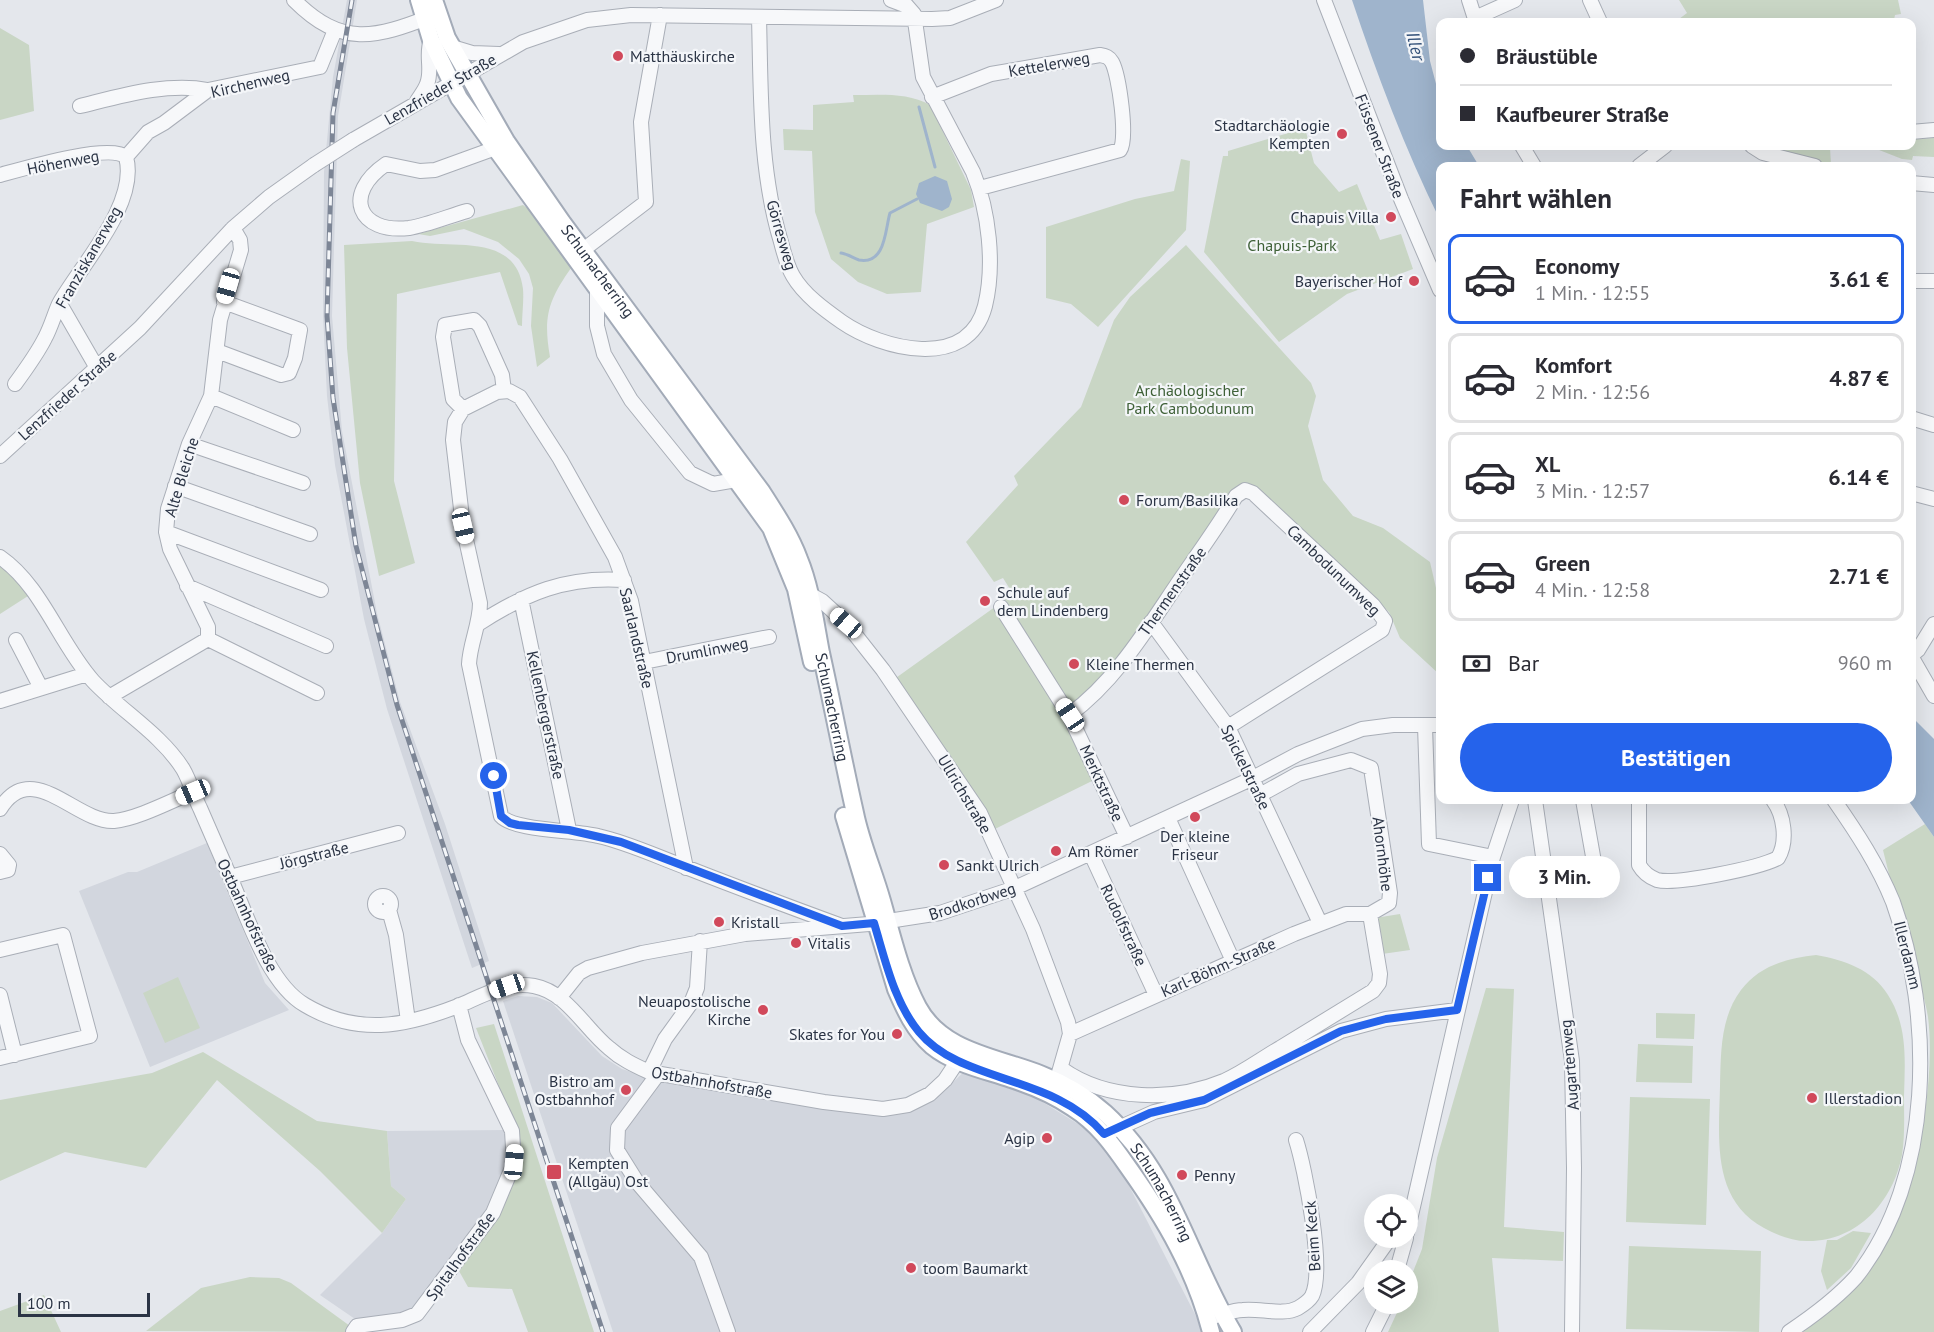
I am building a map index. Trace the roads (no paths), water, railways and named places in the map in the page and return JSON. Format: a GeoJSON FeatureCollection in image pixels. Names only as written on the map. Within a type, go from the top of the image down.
{"type":"FeatureCollection","features":[{"type":"Feature","properties":{"kind":"main road","name":"Schumacherring"},"geometry":{"type":"LineString","coordinates":[[419,0],[432,11],[506,141],[782,523],[800,561],[809,594],[811,629]]}},
{"type":"Feature","properties":{"kind":"main road","name":"Schumacherring"},"geometry":{"type":"LineString","coordinates":[[432,11],[431,40],[450,83],[493,149],[736,480],[780,546],[811,629],[881,922],[918,1007],[961,1055],[1036,1088],[1057,1082],[1089,1119],[1111,1131],[1160,1212],[1214,1321],[1233,1332]]}},
{"type":"Feature","properties":{"kind":"street"},"geometry":{"type":"LineString","coordinates":[[294,0],[304,10],[346,35],[364,35],[432,11]]}},
{"type":"Feature","properties":{"kind":"street"},"geometry":{"type":"LineString","coordinates":[[891,0],[907,6],[915,19]]}},
{"type":"Feature","properties":{"kind":"street","name":"Lenzfrieder Straße"},"geometry":{"type":"LineString","coordinates":[[0,456],[171,298],[233,228],[269,197],[353,140],[523,42],[587,20],[660,15],[950,18],[996,0]]}},
{"type":"Feature","properties":{"kind":"street","name":"Füssener Straße"},"geometry":{"type":"LineString","coordinates":[[1324,0],[1401,199],[1436,281]]}},
{"type":"Feature","properties":{"kind":"street"},"geometry":{"type":"LineString","coordinates":[[1469,0],[1474,18]]}},
{"type":"Feature","properties":{"kind":"street"},"geometry":{"type":"LineString","coordinates":[[1479,18],[1515,0]]}},
{"type":"Feature","properties":{"kind":"street"},"geometry":{"type":"LineString","coordinates":[[1590,0],[1598,18]]}},
{"type":"Feature","properties":{"kind":"street"},"geometry":{"type":"LineString","coordinates":[[583,250],[646,202],[641,122],[660,15]]}},
{"type":"Feature","properties":{"kind":"street","name":"Görresweg"},"geometry":{"type":"LineString","coordinates":[[759,17],[762,132],[771,200],[792,275],[823,309],[852,328],[894,346],[923,350],[952,344],[964,337],[985,308],[988,280],[988,233],[980,188],[923,77],[918,56],[915,19]]}},
{"type":"Feature","properties":{"kind":"street","name":"Kirchenweg"},"geometry":{"type":"LineString","coordinates":[[126,157],[148,132],[164,123],[208,90],[320,68],[335,30]]}},
{"type":"Feature","properties":{"kind":"street"},"geometry":{"type":"LineString","coordinates":[[416,103],[428,84],[427,50],[431,40]]}},
{"type":"Feature","properties":{"kind":"street"},"geometry":{"type":"LineString","coordinates":[[453,47],[478,54],[501,54]]}},
{"type":"Feature","properties":{"kind":"street","name":"Kettelerweg"},"geometry":{"type":"LineString","coordinates":[[932,97],[991,74],[1100,55],[1112,62],[1116,74],[1124,138],[1120,150],[980,188]]}},
{"type":"Feature","properties":{"kind":"street"},"geometry":{"type":"LineString","coordinates":[[80,106],[133,93],[191,87],[208,90]]}},
{"type":"Feature","properties":{"kind":"street"},"geometry":{"type":"LineString","coordinates":[[1916,132],[1934,130]]}},
{"type":"Feature","properties":{"kind":"street"},"geometry":{"type":"LineString","coordinates":[[467,211],[409,228],[394,227],[382,225],[364,215],[360,208],[359,196],[362,188],[386,164],[420,171],[435,170],[493,149]]}},
{"type":"Feature","properties":{"kind":"street"},"geometry":{"type":"LineString","coordinates":[[1644,162],[1660,150]]}},
{"type":"Feature","properties":{"kind":"street"},"geometry":{"type":"LineString","coordinates":[[1758,150],[1799,162]]}},
{"type":"Feature","properties":{"kind":"street","name":"Höhenweg"},"geometry":{"type":"LineString","coordinates":[[0,175],[58,159],[108,153],[122,154],[126,157]]}},
{"type":"Feature","properties":{"kind":"street","name":"Franziskanerweg"},"geometry":{"type":"LineString","coordinates":[[15,384],[46,337],[60,303],[109,226],[127,179],[129,168],[126,157]]}},
{"type":"Feature","properties":{"kind":"street"},"geometry":{"type":"LineString","coordinates":[[1916,183],[1934,184]]}},
{"type":"Feature","properties":{"kind":"street","name":"Alte Bleiche"},"geometry":{"type":"LineString","coordinates":[[208,639],[208,627],[170,549],[166,532],[168,509],[175,486],[189,444],[211,396],[224,302],[240,250],[240,240],[233,228]]}},
{"type":"Feature","properties":{"kind":"street"},"geometry":{"type":"LineString","coordinates":[[1916,281],[1934,281]]}},
{"type":"Feature","properties":{"kind":"street"},"geometry":{"type":"LineString","coordinates":[[597,290],[597,326],[604,354],[631,400],[690,473],[713,484],[736,480]]}},
{"type":"Feature","properties":{"kind":"street"},"geometry":{"type":"LineString","coordinates":[[217,351],[281,375],[289,373],[296,358],[300,330],[224,302]]}},
{"type":"Feature","properties":{"kind":"street"},"geometry":{"type":"LineString","coordinates":[[60,303],[97,368]]}},
{"type":"Feature","properties":{"kind":"street"},"geometry":{"type":"LineString","coordinates":[[459,413],[504,391],[502,375],[480,326],[474,320],[449,322],[445,325],[443,337],[453,399],[459,413],[453,440],[463,526],[480,603],[469,664],[501,816],[505,821],[518,825],[569,830],[621,842],[842,926]]}},
{"type":"Feature","properties":{"kind":"street","name":"Saarlandstraße"},"geometry":{"type":"LineString","coordinates":[[504,391],[514,392],[520,397],[561,459],[615,557],[624,580],[631,601],[686,868]]}},
{"type":"Feature","properties":{"kind":"street"},"geometry":{"type":"LineString","coordinates":[[211,396],[293,430]]}},
{"type":"Feature","properties":{"kind":"street"},"geometry":{"type":"LineString","coordinates":[[1916,420],[1934,425]]}},
{"type":"Feature","properties":{"kind":"street"},"geometry":{"type":"LineString","coordinates":[[189,444],[303,483]]}},
{"type":"Feature","properties":{"kind":"street"},"geometry":{"type":"LineString","coordinates":[[175,486],[310,534]]}},
{"type":"Feature","properties":{"kind":"street","name":"Thermenstraße"},"geometry":{"type":"LineString","coordinates":[[1070,715],[1088,701],[1151,622],[1236,495],[1245,490]]}},
{"type":"Feature","properties":{"kind":"street","name":"Cambodunumweg"},"geometry":{"type":"LineString","coordinates":[[1228,727],[1382,630],[1385,621],[1373,605],[1316,550],[1253,493],[1245,490]]}},
{"type":"Feature","properties":{"kind":"street"},"geometry":{"type":"LineString","coordinates":[[1916,494],[1934,499]]}},
{"type":"Feature","properties":{"kind":"street"},"geometry":{"type":"LineString","coordinates":[[166,532],[321,590]]}},
{"type":"Feature","properties":{"kind":"street","name":"Ostbahnhofstraße"},"geometry":{"type":"LineString","coordinates":[[0,557],[8,563],[41,604],[87,674],[132,719],[162,744],[183,770],[252,929],[282,984],[304,1005],[348,1024],[388,1026],[459,1005],[507,986],[535,986],[559,998],[607,1047],[627,1062],[653,1073],[824,1102],[883,1108],[908,1105],[921,1100],[945,1080],[961,1055]]}},
{"type":"Feature","properties":{"kind":"street"},"geometry":{"type":"LineString","coordinates":[[478,624],[522,599],[557,584],[580,580],[624,580]]}},
{"type":"Feature","properties":{"kind":"street"},"geometry":{"type":"LineString","coordinates":[[187,586],[326,646]]}},
{"type":"Feature","properties":{"kind":"street","name":"Ullrichstraße"},"geometry":{"type":"LineString","coordinates":[[809,594],[822,601],[846,623],[883,670],[980,813],[1015,888],[1068,1022],[1070,1034],[1057,1082]]}},
{"type":"Feature","properties":{"kind":"street","name":"Kellenbergerstraße"},"geometry":{"type":"LineString","coordinates":[[522,599],[569,830]]}},
{"type":"Feature","properties":{"kind":"street","name":"Merktstraße"},"geometry":{"type":"LineString","coordinates":[[1001,607],[1070,715],[1127,837]]}},
{"type":"Feature","properties":{"kind":"street","name":"Spickelstraße"},"geometry":{"type":"LineString","coordinates":[[1151,622],[1228,727],[1320,923]]}},
{"type":"Feature","properties":{"kind":"street"},"geometry":{"type":"LineString","coordinates":[[1916,649],[1934,624]]}},
{"type":"Feature","properties":{"kind":"street","name":"Drumlinweg"},"geometry":{"type":"LineString","coordinates":[[644,662],[769,637]]}},
{"type":"Feature","properties":{"kind":"street"},"geometry":{"type":"LineString","coordinates":[[109,697],[208,639],[317,693]]}},
{"type":"Feature","properties":{"kind":"street"},"geometry":{"type":"LineString","coordinates":[[16,640],[41,688]]}},
{"type":"Feature","properties":{"kind":"street"},"geometry":{"type":"LineString","coordinates":[[1916,665],[1934,696]]}},
{"type":"Feature","properties":{"kind":"street"},"geometry":{"type":"LineString","coordinates":[[0,701],[87,674]]}},
{"type":"Feature","properties":{"kind":"street"},"geometry":{"type":"LineString","coordinates":[[132,719],[129,700],[133,683]]}},
{"type":"Feature","properties":{"kind":"street","name":"Brodkorbweg"},"geometry":{"type":"LineString","coordinates":[[559,998],[579,973],[588,968],[700,941],[746,934],[881,922],[940,913],[1015,888],[1251,779],[1298,754],[1362,729],[1393,725],[1436,725]]}},
{"type":"Feature","properties":{"kind":"street"},"geometry":{"type":"LineString","coordinates":[[1425,726],[1429,844],[1493,857]]}},
{"type":"Feature","properties":{"kind":"street","name":"Ahornhöhe"},"geometry":{"type":"LineString","coordinates":[[1057,1082],[1076,1079],[1092,1086],[1149,1095],[1186,1092],[1235,1076],[1373,991],[1379,983],[1380,974],[1370,914],[1389,903],[1390,893],[1371,768],[1351,760],[1298,774],[1260,795]]}},
{"type":"Feature","properties":{"kind":"street"},"geometry":{"type":"LineString","coordinates":[[0,809],[6,799],[31,789],[48,792],[98,820],[116,821],[193,792]]}},
{"type":"Feature","properties":{"kind":"street"},"geometry":{"type":"LineString","coordinates":[[1415,1194],[1493,857],[1511,804]]}},
{"type":"Feature","properties":{"kind":"street","name":"Augartenweg"},"geometry":{"type":"LineString","coordinates":[[1536,804],[1573,1079],[1572,1332]]}},
{"type":"Feature","properties":{"kind":"street"},"geometry":{"type":"LineString","coordinates":[[1584,804],[1599,890]]}},
{"type":"Feature","properties":{"kind":"street"},"geometry":{"type":"LineString","coordinates":[[1639,804],[1639,865],[1650,877],[1677,881],[1778,858],[1783,825],[1776,804]]}},
{"type":"Feature","properties":{"kind":"street","name":"Illerdamm"},"geometry":{"type":"LineString","coordinates":[[1789,1332],[1825,1307],[1856,1277],[1880,1243],[1905,1193],[1918,1146],[1924,1083],[1924,1031],[1909,950],[1894,903],[1878,868],[1837,804]]}},
{"type":"Feature","properties":{"kind":"street"},"geometry":{"type":"LineString","coordinates":[[1168,818],[1233,961]]}},
{"type":"Feature","properties":{"kind":"street","name":"Jörgstraße"},"geometry":{"type":"LineString","coordinates":[[230,876],[398,833]]}},
{"type":"Feature","properties":{"kind":"street"},"geometry":{"type":"LineString","coordinates":[[0,854],[9,865],[8,870],[0,872]]}},
{"type":"Feature","properties":{"kind":"street","name":"Rudolfstraße"},"geometry":{"type":"LineString","coordinates":[[1091,854],[1156,995]]}},
{"type":"Feature","properties":{"kind":"street"},"geometry":{"type":"LineString","coordinates":[[389,910],[408,1021]]}},
{"type":"Feature","properties":{"kind":"street","name":"Karl-Böhm-Straße"},"geometry":{"type":"LineString","coordinates":[[1070,1034],[1320,923],[1346,914],[1370,914]]}},
{"type":"Feature","properties":{"kind":"street"},"geometry":{"type":"LineString","coordinates":[[0,950],[63,935],[90,1036],[0,1058]]}},
{"type":"Feature","properties":{"kind":"street"},"geometry":{"type":"LineString","coordinates":[[700,941],[697,988],[691,1003],[665,1039],[653,1073],[618,1128],[616,1149],[637,1182],[700,1257],[728,1332]]}},
{"type":"Feature","properties":{"kind":"street"},"geometry":{"type":"LineString","coordinates":[[0,995],[15,1055]]}},
{"type":"Feature","properties":{"kind":"street","name":"Spitalhofstraße"},"geometry":{"type":"LineString","coordinates":[[355,1329],[402,1320],[417,1314],[493,1213],[514,1162],[512,1131],[468,1040],[459,1005]]}},
{"type":"Feature","properties":{"kind":"street"},"geometry":{"type":"LineString","coordinates":[[1111,1131],[1154,1112],[1204,1100],[1341,1031],[1386,1019],[1457,1010]]}},
{"type":"Feature","properties":{"kind":"street","name":"Beim Keck"},"geometry":{"type":"LineString","coordinates":[[1214,1321],[1242,1310],[1291,1311],[1306,1303],[1312,1296],[1315,1273],[1312,1216],[1305,1169],[1296,1140]]}},
{"type":"Feature","properties":{"kind":"street"},"geometry":{"type":"LineString","coordinates":[[1410,1194],[1422,1162]]}},
{"type":"Feature","properties":{"kind":"street"},"geometry":{"type":"LineString","coordinates":[[1310,1332],[1358,1283],[1383,1248]]}},
{"type":"Feature","properties":{"kind":"street"},"geometry":{"type":"LineString","coordinates":[[1373,1332],[1382,1314]]}},
{"type":"Feature","properties":{"kind":"water","name":"Iller"},"geometry":{"type":"Polygon","coordinates":[[[1352,0],[1423,0],[1430,61],[1436,84],[1436,150],[1469,150],[1477,162],[1436,162],[1436,211],[1392,112],[1352,0]]]}},
{"type":"Feature","properties":{"kind":"water"},"geometry":{"type":"Polygon","coordinates":[[[935,176],[947,181],[952,199],[949,207],[942,211],[920,203],[916,194],[919,183],[935,176]]]}},
{"type":"Feature","properties":{"kind":"water"},"geometry":{"type":"Polygon","coordinates":[[[1916,721],[1934,739],[1934,837],[1911,804],[1916,804],[1916,721]]]}},
{"type":"Feature","properties":{"kind":"waterway"},"geometry":{"type":"LineString","coordinates":[[919,107],[935,167]]}},
{"type":"Feature","properties":{"kind":"waterway"},"geometry":{"type":"LineString","coordinates":[[841,253],[859,260],[875,257],[883,244],[890,213],[917,199]]}},
{"type":"Feature","properties":{"kind":"railway"},"geometry":{"type":"LineString","coordinates":[[352,0],[333,113],[327,316],[333,398],[356,546],[397,705],[603,1332]]}},
{"type":"Feature","properties":{"kind":"place","name":"Matthäuskirche"},"geometry":{"type":"Point","coordinates":[618,56]}},
{"type":"Feature","properties":{"kind":"place","name":"Stadtarchäologie Kempten"},"geometry":{"type":"Point","coordinates":[1342,134]}},
{"type":"Feature","properties":{"kind":"place","name":"Chapuis Villa"},"geometry":{"type":"Point","coordinates":[1391,217]}},
{"type":"Feature","properties":{"kind":"place","name":"Bayerischer Hof"},"geometry":{"type":"Point","coordinates":[1414,281]}},
{"type":"Feature","properties":{"kind":"place","name":"Forum/Basilika"},"geometry":{"type":"Point","coordinates":[1124,500]}},
{"type":"Feature","properties":{"kind":"place","name":"Schule auf dem Lindenberg"},"geometry":{"type":"Point","coordinates":[985,601]}},
{"type":"Feature","properties":{"kind":"place","name":"Kleine Thermen"},"geometry":{"type":"Point","coordinates":[1074,664]}},
{"type":"Feature","properties":{"kind":"place","name":"Der kleine Friseur"},"geometry":{"type":"Point","coordinates":[1195,817]}},
{"type":"Feature","properties":{"kind":"place","name":"Am Römer"},"geometry":{"type":"Point","coordinates":[1056,851]}},
{"type":"Feature","properties":{"kind":"place","name":"Sankt Ulrich"},"geometry":{"type":"Point","coordinates":[944,865]}},
{"type":"Feature","properties":{"kind":"place","name":"Kristall"},"geometry":{"type":"Point","coordinates":[719,922]}},
{"type":"Feature","properties":{"kind":"place","name":"Vitalis"},"geometry":{"type":"Point","coordinates":[796,943]}},
{"type":"Feature","properties":{"kind":"place","name":"Neuapostolische Kirche"},"geometry":{"type":"Point","coordinates":[763,1010]}},
{"type":"Feature","properties":{"kind":"place","name":"Skates for You"},"geometry":{"type":"Point","coordinates":[897,1034]}},
{"type":"Feature","properties":{"kind":"place","name":"Bistro am Ostbahnhof"},"geometry":{"type":"Point","coordinates":[626,1090]}},
{"type":"Feature","properties":{"kind":"place","name":"Illerstadion"},"geometry":{"type":"Point","coordinates":[1812,1098]}},
{"type":"Feature","properties":{"kind":"place","name":"Agip"},"geometry":{"type":"Point","coordinates":[1047,1138]}},
{"type":"Feature","properties":{"kind":"place","name":"Kempten (Allgäu) Ost"},"geometry":{"type":"Point","coordinates":[554,1172]}},
{"type":"Feature","properties":{"kind":"place","name":"Penny"},"geometry":{"type":"Point","coordinates":[1182,1175]}},
{"type":"Feature","properties":{"kind":"place","name":"toom Baumarkt"},"geometry":{"type":"Point","coordinates":[911,1268]}},
{"type":"Feature","properties":{"kind":"park label","name":"Chapuis-Park"},"geometry":{"type":"Point","coordinates":[1292,245]}},
{"type":"Feature","properties":{"kind":"park label","name":"Archäologischer Park Cambodunum"},"geometry":{"type":"Point","coordinates":[1190,399]}}]}
